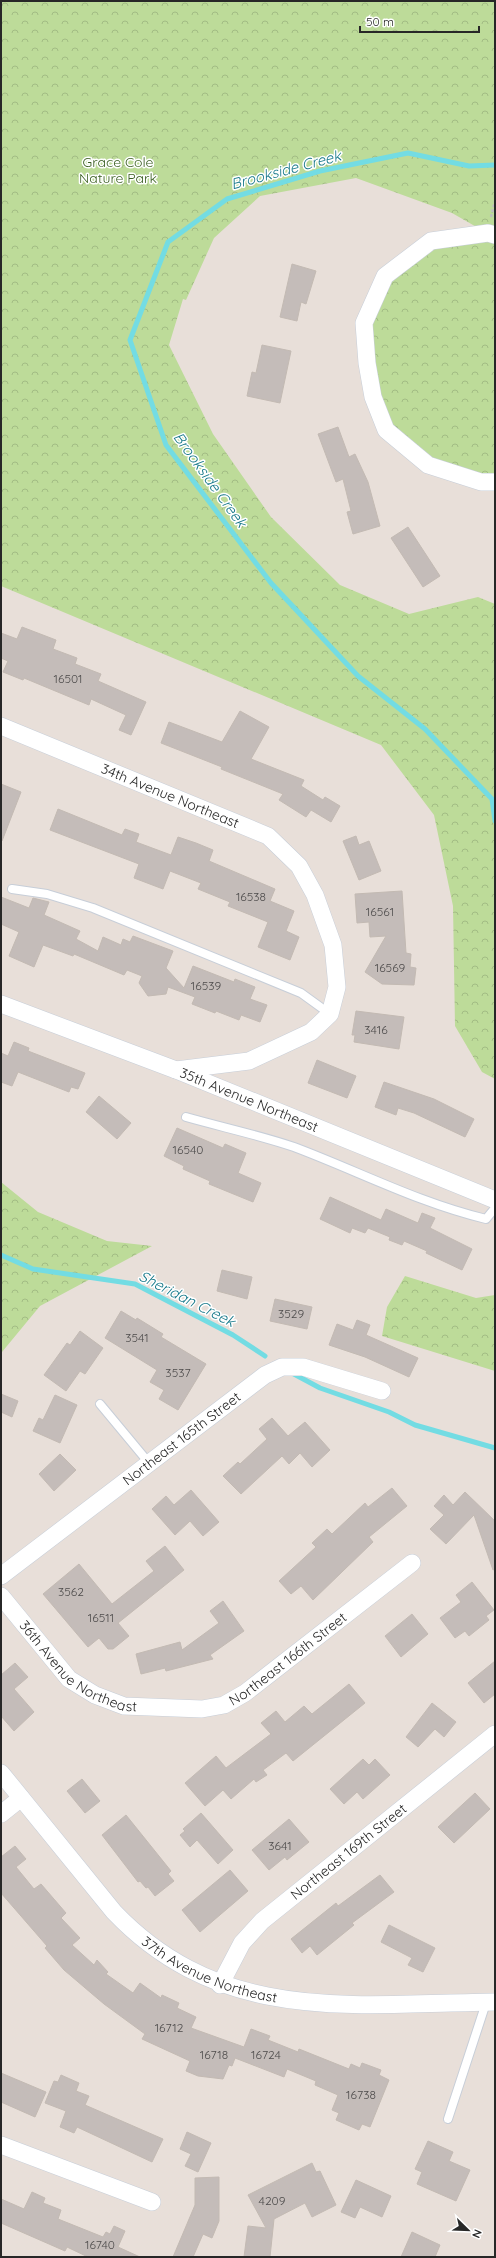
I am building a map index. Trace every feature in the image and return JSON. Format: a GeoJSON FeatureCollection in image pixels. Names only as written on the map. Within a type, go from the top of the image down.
{"type":"FeatureCollection","features":[{"type":"Feature","properties":{"kind":"street"},"geometry":{"type":"LineString","coordinates":[[492,234],[431,241],[385,276],[364,323],[367,363],[373,397],[386,430],[428,466],[481,482],[495,482]]}},
{"type":"Feature","properties":{"kind":"street","name":"34th Avenue Northeast"},"geometry":{"type":"LineString","coordinates":[[1,726],[268,836],[299,866],[315,895],[333,945],[337,987],[330,1014]]}},
{"type":"Feature","properties":{"kind":"street","name":"35th Avenue Northeast"},"geometry":{"type":"LineString","coordinates":[[1,1004],[176,1070],[495,1200]]}},
{"type":"Feature","properties":{"kind":"street"},"geometry":{"type":"LineString","coordinates":[[176,1070],[249,1061],[311,1032],[330,1014]]}},
{"type":"Feature","properties":{"kind":"street","name":"Northeast 165th Street"},"geometry":{"type":"LineString","coordinates":[[1,1576],[265,1374],[282,1367],[310,1369],[382,1391]]}},
{"type":"Feature","properties":{"kind":"street","name":"Northeast 166th Street"},"geometry":{"type":"LineString","coordinates":[[147,1708],[202,1709],[224,1705],[245,1693],[412,1563]]}},
{"type":"Feature","properties":{"kind":"street","name":"36th Avenue Northeast"},"geometry":{"type":"LineString","coordinates":[[1,1596],[69,1679],[95,1695],[124,1706],[147,1708]]}},
{"type":"Feature","properties":{"kind":"street","name":"Northeast 169th Street"},"geometry":{"type":"LineString","coordinates":[[220,1985],[242,1942],[262,1921],[495,1734]]}},
{"type":"Feature","properties":{"kind":"street","name":"37th Avenue Northeast"},"geometry":{"type":"LineString","coordinates":[[1,1773],[114,1912],[133,1932],[186,1967],[220,1985],[248,1993],[296,2002],[346,2006],[490,2002]]}},
{"type":"Feature","properties":{"kind":"street"},"geometry":{"type":"LineString","coordinates":[[1,1814],[21,1798]]}},
{"type":"Feature","properties":{"kind":"street"},"geometry":{"type":"LineString","coordinates":[[1,2145],[152,2202]]}},
{"type":"Feature","properties":{"kind":"lane"},"geometry":{"type":"LineString","coordinates":[[12,889],[47,894],[93,908],[301,993],[330,1014]]}},
{"type":"Feature","properties":{"kind":"lane"},"geometry":{"type":"LineString","coordinates":[[186,1116],[293,1147],[381,1185],[459,1213],[486,1219],[495,1208]]}},
{"type":"Feature","properties":{"kind":"lane"},"geometry":{"type":"LineString","coordinates":[[100,1404],[149,1463]]}},
{"type":"Feature","properties":{"kind":"lane"},"geometry":{"type":"LineString","coordinates":[[448,2119],[490,2002]]}},
{"type":"Feature","properties":{"kind":"green space","name":"Grace Cole Nature Park"},"geometry":{"type":"Polygon","coordinates":[[[1,1],[495,1],[495,482],[428,465],[386,430],[364,323],[385,276],[431,241],[487,233],[452,213],[356,178],[260,196],[214,238],[186,300],[183,299],[169,345],[213,434],[271,517],[340,585],[409,614],[478,597],[495,604],[495,1079],[482,1072],[455,1026],[453,906],[434,815],[381,745],[1,586],[1,1]]]}},
{"type":"Feature","properties":{"kind":"green space"},"geometry":{"type":"Polygon","coordinates":[[[1,1182],[38,1212],[107,1241],[152,1246],[40,1306],[2,1352],[1,1182]]]}},
{"type":"Feature","properties":{"kind":"green space"},"geometry":{"type":"Polygon","coordinates":[[[405,1276],[476,1298],[495,1295],[495,1371],[382,1336],[387,1307],[405,1276]]]}},
{"type":"Feature","properties":{"kind":"building"},"geometry":{"type":"Polygon","coordinates":[[[292,264],[316,271],[306,304],[301,302],[297,321],[280,317],[292,264]]]}},
{"type":"Feature","properties":{"kind":"building"},"geometry":{"type":"Polygon","coordinates":[[[262,345],[291,351],[280,403],[247,396],[252,372],[256,373],[262,345]]]}},
{"type":"Feature","properties":{"kind":"building"},"geometry":{"type":"Polygon","coordinates":[[[338,427],[349,457],[355,454],[368,482],[380,526],[353,534],[347,512],[351,511],[343,479],[336,482],[318,434],[338,427]]]}},
{"type":"Feature","properties":{"kind":"building"},"geometry":{"type":"Polygon","coordinates":[[[408,527],[440,576],[423,587],[391,538],[408,527]]]}},
{"type":"Feature","properties":{"kind":"building"},"geometry":{"type":"Polygon","coordinates":[[[22,627],[56,640],[53,649],[77,658],[75,664],[101,674],[98,681],[146,702],[131,735],[119,730],[126,715],[91,699],[89,705],[24,678],[23,680],[3,672],[8,661],[1,658],[1,633],[17,639],[22,627]]]}},
{"type":"Feature","properties":{"kind":"building"},"geometry":{"type":"Polygon","coordinates":[[[240,711],[269,727],[251,759],[304,780],[301,786],[323,800],[325,797],[340,806],[331,822],[311,810],[306,817],[279,800],[283,794],[221,769],[222,767],[161,743],[169,722],[222,742],[240,711]]]}},
{"type":"Feature","properties":{"kind":"building"},"geometry":{"type":"Polygon","coordinates":[[[1,784],[21,792],[2,841],[1,841],[1,784]]]}},
{"type":"Feature","properties":{"kind":"building"},"geometry":{"type":"Polygon","coordinates":[[[58,809],[122,835],[125,829],[139,834],[136,842],[171,855],[178,837],[196,843],[213,850],[209,861],[275,889],[270,901],[294,911],[286,931],[299,937],[290,960],[258,947],[268,922],[228,906],[230,902],[198,889],[201,883],[170,871],[163,889],[134,878],[139,864],[50,830],[58,809]]]}},
{"type":"Feature","properties":{"kind":"building"},"geometry":{"type":"Polygon","coordinates":[[[356,836],[359,845],[369,841],[381,871],[359,880],[343,841],[356,836]]]}},
{"type":"Feature","properties":{"kind":"building"},"geometry":{"type":"Polygon","coordinates":[[[402,891],[406,953],[411,954],[410,967],[416,968],[414,985],[382,984],[365,972],[386,936],[370,937],[369,922],[357,923],[355,894],[402,891]]]}},
{"type":"Feature","properties":{"kind":"building"},"geometry":{"type":"Polygon","coordinates":[[[1,897],[29,908],[33,898],[49,902],[44,915],[80,931],[76,939],[98,951],[103,937],[121,945],[123,939],[130,942],[133,936],[173,951],[166,968],[184,988],[193,966],[234,982],[235,979],[255,987],[250,999],[267,1005],[260,1022],[241,1015],[239,1020],[216,1011],[215,1013],[192,1004],[195,997],[168,987],[166,994],[148,996],[139,983],[142,976],[127,970],[124,975],[74,954],[73,956],[43,945],[34,967],[9,956],[19,932],[1,924],[1,897]]]}},
{"type":"Feature","properties":{"kind":"building"},"geometry":{"type":"Polygon","coordinates":[[[356,1011],[404,1017],[399,1049],[354,1042],[355,1035],[352,1035],[356,1011]]]}},
{"type":"Feature","properties":{"kind":"building"},"geometry":{"type":"Polygon","coordinates":[[[14,1042],[29,1048],[28,1051],[85,1073],[78,1089],[71,1087],[69,1092],[18,1072],[12,1086],[1,1082],[1,1053],[8,1056],[14,1042]]]}},
{"type":"Feature","properties":{"kind":"building"},"geometry":{"type":"Polygon","coordinates":[[[317,1060],[356,1076],[347,1098],[308,1083],[317,1060]]]}},
{"type":"Feature","properties":{"kind":"building"},"geometry":{"type":"Polygon","coordinates":[[[384,1082],[434,1099],[474,1119],[465,1137],[414,1113],[398,1108],[396,1115],[375,1107],[384,1082]]]}},
{"type":"Feature","properties":{"kind":"building"},"geometry":{"type":"Polygon","coordinates":[[[99,1096],[131,1123],[117,1139],[86,1112],[99,1096]]]}},
{"type":"Feature","properties":{"kind":"building"},"geometry":{"type":"Polygon","coordinates":[[[177,1128],[223,1148],[225,1144],[246,1153],[238,1173],[261,1183],[253,1202],[209,1184],[210,1181],[183,1169],[184,1166],[164,1156],[177,1128]]]}},
{"type":"Feature","properties":{"kind":"building"},"geometry":{"type":"Polygon","coordinates":[[[330,1197],[381,1220],[386,1209],[418,1223],[422,1213],[435,1218],[430,1228],[472,1249],[462,1270],[426,1253],[427,1251],[404,1241],[402,1245],[389,1240],[390,1237],[368,1228],[365,1233],[352,1228],[350,1233],[320,1219],[330,1197]]]}},
{"type":"Feature","properties":{"kind":"building"},"geometry":{"type":"Polygon","coordinates":[[[222,1270],[252,1277],[247,1299],[217,1291],[222,1270]]]}},
{"type":"Feature","properties":{"kind":"building"},"geometry":{"type":"Polygon","coordinates":[[[275,1299],[312,1307],[307,1329],[270,1321],[275,1299]]]}},
{"type":"Feature","properties":{"kind":"building"},"geometry":{"type":"Polygon","coordinates":[[[121,1311],[136,1320],[137,1318],[163,1334],[161,1337],[206,1364],[178,1410],[159,1399],[164,1390],[150,1382],[157,1370],[105,1338],[121,1311]]]}},
{"type":"Feature","properties":{"kind":"building"},"geometry":{"type":"Polygon","coordinates":[[[357,1320],[370,1325],[366,1335],[418,1358],[409,1377],[365,1357],[329,1345],[337,1324],[353,1330],[357,1320]]]}},
{"type":"Feature","properties":{"kind":"building"},"geometry":{"type":"Polygon","coordinates":[[[80,1331],[103,1348],[85,1374],[80,1371],[66,1391],[44,1375],[67,1343],[70,1345],[80,1331]]]}},
{"type":"Feature","properties":{"kind":"building"},"geometry":{"type":"Polygon","coordinates":[[[1,1394],[18,1401],[12,1417],[1,1412],[1,1394]]]}},
{"type":"Feature","properties":{"kind":"building"},"geometry":{"type":"Polygon","coordinates":[[[55,1395],[77,1405],[60,1443],[33,1431],[39,1418],[43,1420],[55,1395]]]}},
{"type":"Feature","properties":{"kind":"building"},"geometry":{"type":"Polygon","coordinates":[[[272,1418],[288,1436],[305,1422],[330,1450],[312,1467],[300,1453],[289,1464],[282,1456],[241,1494],[223,1476],[238,1462],[240,1464],[267,1439],[259,1429],[272,1418]]]}},
{"type":"Feature","properties":{"kind":"building"},"geometry":{"type":"Polygon","coordinates":[[[60,1454],[76,1470],[54,1491],[39,1474],[60,1454]]]}},
{"type":"Feature","properties":{"kind":"building"},"geometry":{"type":"Polygon","coordinates":[[[392,1488],[407,1506],[369,1537],[373,1542],[313,1600],[301,1586],[291,1594],[279,1581],[316,1547],[312,1543],[327,1529],[332,1534],[365,1503],[368,1507],[392,1488]]]}},
{"type":"Feature","properties":{"kind":"building"},"geometry":{"type":"Polygon","coordinates":[[[191,1490],[219,1522],[203,1536],[190,1521],[175,1535],[152,1509],[166,1496],[174,1505],[191,1490]]]}},
{"type":"Feature","properties":{"kind":"building"},"geometry":{"type":"Polygon","coordinates":[[[465,1492],[495,1521],[495,1569],[493,1570],[474,1515],[446,1544],[430,1529],[444,1515],[434,1506],[444,1495],[453,1505],[465,1492]]]}},
{"type":"Feature","properties":{"kind":"building"},"geometry":{"type":"Polygon","coordinates":[[[165,1546],[184,1570],[118,1623],[129,1636],[113,1649],[108,1649],[99,1638],[88,1647],[43,1594],[79,1564],[112,1604],[154,1571],[146,1561],[165,1546]]]}},
{"type":"Feature","properties":{"kind":"building"},"geometry":{"type":"Polygon","coordinates":[[[472,1582],[494,1610],[486,1616],[489,1620],[469,1636],[465,1631],[455,1638],[440,1618],[461,1602],[456,1595],[472,1582]]]}},
{"type":"Feature","properties":{"kind":"building"},"geometry":{"type":"Polygon","coordinates":[[[223,1601],[244,1631],[210,1655],[213,1659],[166,1671],[165,1668],[141,1674],[136,1654],[180,1642],[182,1650],[219,1623],[210,1611],[223,1601]]]}},
{"type":"Feature","properties":{"kind":"building"},"geometry":{"type":"Polygon","coordinates":[[[412,1614],[428,1634],[401,1657],[385,1636],[412,1614]]]}},
{"type":"Feature","properties":{"kind":"building"},"geometry":{"type":"Polygon","coordinates":[[[495,1661],[495,1694],[484,1703],[468,1683],[495,1661]]]}},
{"type":"Feature","properties":{"kind":"building"},"geometry":{"type":"Polygon","coordinates":[[[15,1663],[28,1677],[14,1689],[34,1712],[14,1731],[1,1716],[1,1675],[15,1663]]]}},
{"type":"Feature","properties":{"kind":"building"},"geometry":{"type":"Polygon","coordinates":[[[349,1684],[365,1703],[293,1761],[286,1753],[263,1770],[267,1775],[256,1782],[254,1779],[231,1799],[223,1790],[205,1806],[185,1783],[216,1756],[226,1768],[271,1734],[261,1723],[276,1711],[285,1722],[304,1706],[312,1714],[349,1684]]]}},
{"type":"Feature","properties":{"kind":"building"},"geometry":{"type":"Polygon","coordinates":[[[432,1703],[456,1722],[444,1737],[435,1729],[418,1747],[406,1737],[432,1703]]]}},
{"type":"Feature","properties":{"kind":"building"},"geometry":{"type":"Polygon","coordinates":[[[363,1759],[369,1765],[375,1759],[390,1775],[363,1799],[357,1792],[344,1804],[330,1789],[363,1759]]]}},
{"type":"Feature","properties":{"kind":"building"},"geometry":{"type":"Polygon","coordinates":[[[82,1779],[100,1801],[85,1813],[67,1791],[82,1779]]]}},
{"type":"Feature","properties":{"kind":"building"},"geometry":{"type":"Polygon","coordinates":[[[475,1793],[490,1809],[454,1843],[438,1827],[475,1793]]]}},
{"type":"Feature","properties":{"kind":"building"},"geometry":{"type":"Polygon","coordinates":[[[201,1813],[233,1850],[218,1864],[197,1840],[190,1847],[180,1835],[185,1831],[183,1829],[201,1813]]]}},
{"type":"Feature","properties":{"kind":"building"},"geometry":{"type":"Polygon","coordinates":[[[126,1815],[171,1871],[168,1874],[174,1881],[155,1896],[148,1887],[146,1888],[140,1881],[138,1882],[102,1835],[126,1815]]]}},
{"type":"Feature","properties":{"kind":"building"},"geometry":{"type":"Polygon","coordinates":[[[289,1819],[309,1842],[287,1860],[285,1857],[269,1870],[252,1850],[289,1819]]]}},
{"type":"Feature","properties":{"kind":"building"},"geometry":{"type":"Polygon","coordinates":[[[15,1846],[26,1859],[16,1867],[34,1889],[41,1884],[66,1913],[61,1918],[80,1938],[72,1945],[94,1965],[97,1960],[108,1972],[106,1974],[133,1993],[140,1983],[161,1998],[162,1995],[179,2003],[177,2008],[196,2017],[191,2028],[244,2047],[251,2029],[270,2036],[268,2040],[298,2052],[299,2049],[349,2069],[351,2064],[360,2068],[362,2063],[381,2070],[379,2075],[389,2080],[370,2127],[362,2124],[359,2130],[336,2120],[339,2113],[332,2110],[338,2095],[315,2085],[316,2081],[287,2069],[284,2077],[235,2058],[232,2066],[229,2065],[223,2079],[198,2076],[186,2071],[190,2061],[142,2039],[145,2034],[104,2004],[64,1970],[45,1948],[47,1946],[1,1893],[1,1857],[15,1846]]]}},
{"type":"Feature","properties":{"kind":"building"},"geometry":{"type":"Polygon","coordinates":[[[230,1870],[248,1891],[200,1932],[182,1910],[230,1870]]]}},
{"type":"Feature","properties":{"kind":"building"},"geometry":{"type":"Polygon","coordinates":[[[380,1875],[394,1892],[352,1923],[354,1925],[317,1955],[310,1946],[302,1953],[291,1939],[336,1903],[338,1906],[380,1875]]]}},
{"type":"Feature","properties":{"kind":"building"},"geometry":{"type":"Polygon","coordinates":[[[389,1925],[435,1948],[423,1972],[408,1965],[412,1958],[381,1942],[389,1925]]]}},
{"type":"Feature","properties":{"kind":"building"},"geometry":{"type":"Polygon","coordinates":[[[1,2073],[46,2092],[35,2117],[1,2102],[1,2073]]]}},
{"type":"Feature","properties":{"kind":"building"},"geometry":{"type":"Polygon","coordinates":[[[61,2075],[79,2083],[76,2091],[89,2096],[85,2105],[163,2139],[152,2162],[77,2127],[74,2133],[60,2127],[66,2111],[45,2103],[54,2081],[58,2082],[61,2075]]]}},
{"type":"Feature","properties":{"kind":"building"},"geometry":{"type":"Polygon","coordinates":[[[187,2132],[211,2143],[198,2172],[185,2166],[191,2154],[180,2149],[187,2132]]]}},
{"type":"Feature","properties":{"kind":"building"},"geometry":{"type":"Polygon","coordinates":[[[428,2141],[453,2152],[449,2161],[470,2170],[456,2201],[417,2184],[422,2172],[415,2169],[428,2141]]]}},
{"type":"Feature","properties":{"kind":"building"},"geometry":{"type":"Polygon","coordinates":[[[312,2163],[316,2172],[320,2171],[336,2205],[312,2217],[305,2203],[274,2219],[270,2257],[244,2257],[248,2226],[266,2228],[248,2195],[312,2163]]]}},
{"type":"Feature","properties":{"kind":"building"},"geometry":{"type":"Polygon","coordinates":[[[219,2177],[219,2221],[212,2238],[203,2234],[193,2257],[173,2257],[195,2205],[195,2178],[219,2177]]]}},
{"type":"Feature","properties":{"kind":"building"},"geometry":{"type":"Polygon","coordinates":[[[356,2180],[391,2196],[382,2217],[360,2207],[355,2218],[341,2212],[356,2180]]]}},
{"type":"Feature","properties":{"kind":"building"},"geometry":{"type":"Polygon","coordinates":[[[32,2192],[45,2198],[43,2203],[61,2210],[58,2219],[103,2237],[106,2232],[110,2234],[114,2226],[125,2231],[118,2247],[140,2257],[88,2257],[67,2247],[65,2251],[1,2223],[1,2199],[24,2209],[32,2192]]]}},
{"type":"Feature","properties":{"kind":"building"},"geometry":{"type":"Polygon","coordinates":[[[412,2232],[440,2245],[435,2257],[401,2257],[412,2232]]]}},
{"type":"Feature","properties":{"kind":"waterway","name":"Brookside Creek"},"geometry":{"type":"LineString","coordinates":[[495,165],[469,166],[408,153],[320,171],[227,199],[168,242],[130,340],[166,445],[271,583],[358,676],[425,729],[492,799],[495,821]]}},
{"type":"Feature","properties":{"kind":"waterway","name":"Sheridan Creek"},"geometry":{"type":"LineString","coordinates":[[1,1255],[33,1269],[135,1284],[233,1335],[265,1356]]}},
{"type":"Feature","properties":{"kind":"waterway","name":"Sheridan Creek"},"geometry":{"type":"LineString","coordinates":[[292,1373],[320,1388],[389,1412],[415,1425],[495,1448]]}}]}
